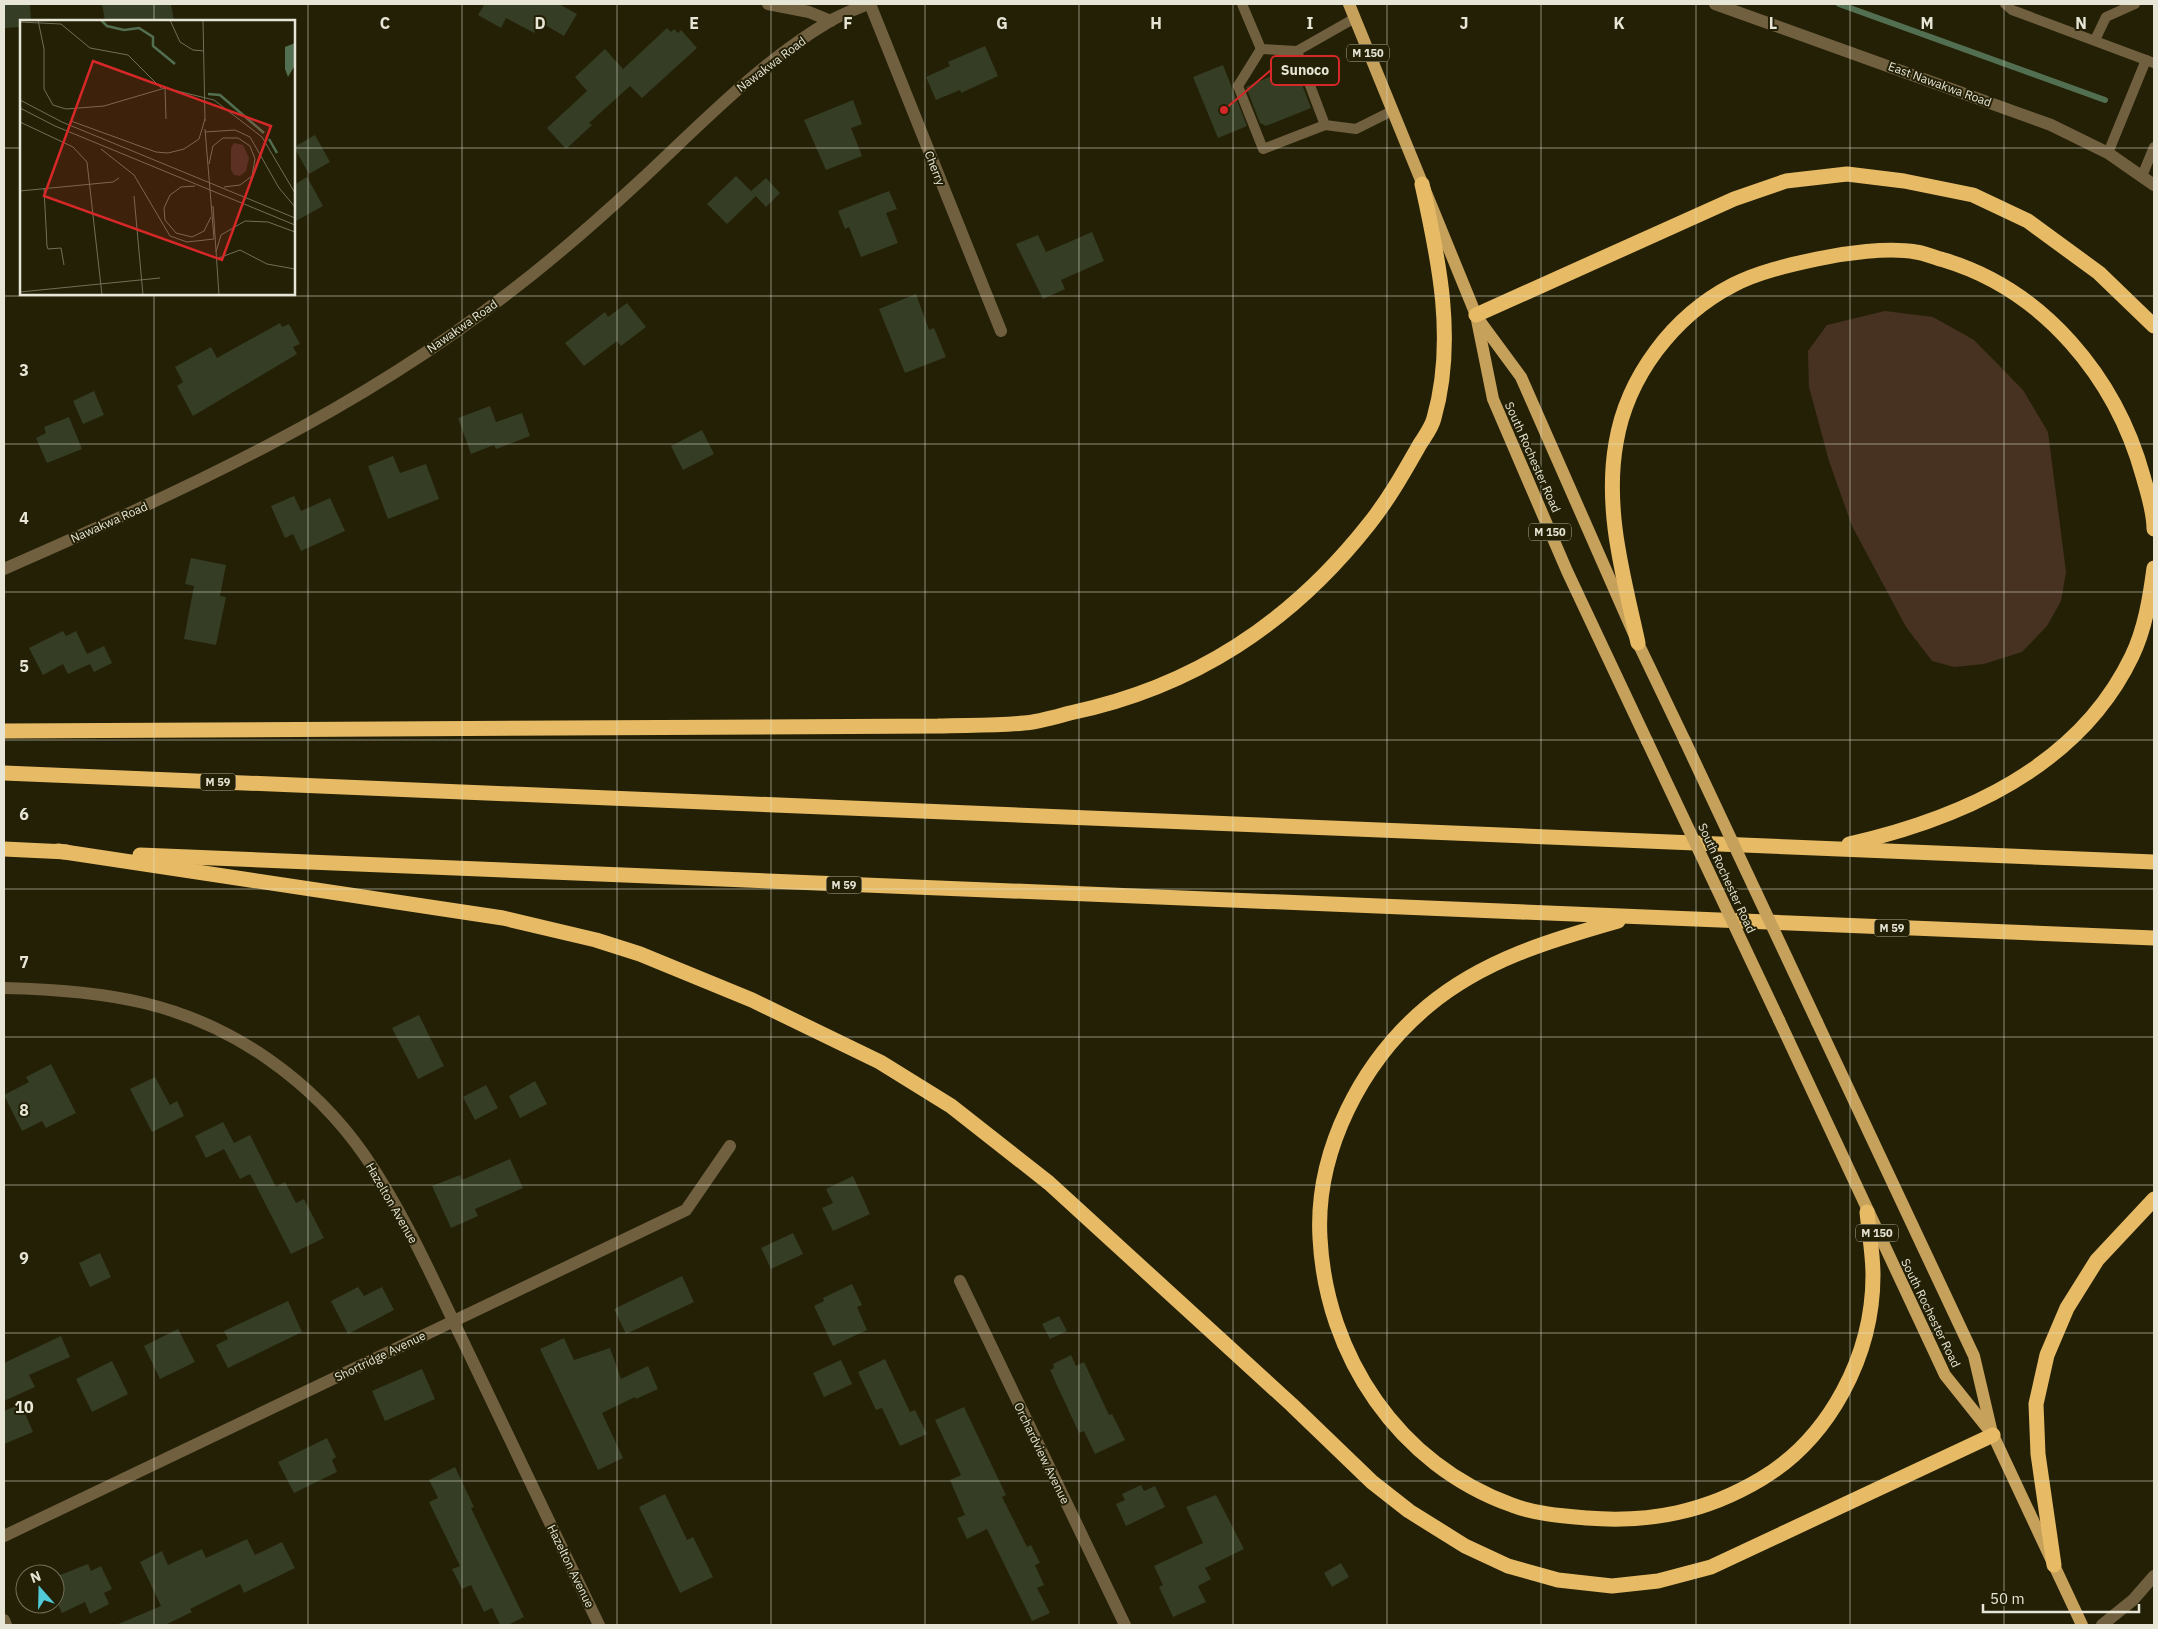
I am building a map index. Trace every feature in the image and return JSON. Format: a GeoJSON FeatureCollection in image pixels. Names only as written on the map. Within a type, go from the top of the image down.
{"type":"FeatureCollection","features":[{"type":"Feature","properties":{"kind":"highway"},"geometry":{"type":"LineString","coordinates":[[1476,315],[1734,199],[1786,181],[1847,174],[1904,181],[1973,195],[2028,221],[2099,273],[2154,326]]}},
{"type":"Feature","properties":{"kind":"highway"},"geometry":{"type":"LineString","coordinates":[[4,731],[938,726],[1025,723],[1099,707],[1157,689],[1246,642],[1319,582],[1385,504],[1434,420],[1444,365],[1443,304],[1436,244],[1422,184]]}},
{"type":"Feature","properties":{"kind":"highway"},"geometry":{"type":"LineString","coordinates":[[1638,643],[1617,548],[1612,491],[1616,442],[1630,393],[1655,351],[1687,316],[1732,286],[1789,265],[1850,252],[1915,252],[1968,268],[2015,293],[2054,325],[2094,369],[2118,407],[2139,460],[2154,514],[2154,529]]}},
{"type":"Feature","properties":{"kind":"highway"},"geometry":{"type":"LineString","coordinates":[[1828,848],[1898,831],[1954,812],[2010,786],[2059,752],[2110,696],[2132,655],[2148,607],[2154,568]]}},
{"type":"Feature","properties":{"kind":"highway","name":"M 59"},"geometry":{"type":"LineString","coordinates":[[4,773],[2154,862]]}},
{"type":"Feature","properties":{"kind":"highway","name":"M 59"},"geometry":{"type":"LineString","coordinates":[[4,849],[2154,938]]}},
{"type":"Feature","properties":{"kind":"highway"},"geometry":{"type":"LineString","coordinates":[[58,851],[475,913],[596,940],[640,954],[752,1000],[880,1062],[951,1106],[1049,1183],[1292,1405],[1372,1482],[1409,1511],[1466,1546],[1508,1566],[1558,1580],[1612,1586],[1658,1581],[1711,1567],[1993,1435]]}},
{"type":"Feature","properties":{"kind":"highway"},"geometry":{"type":"LineString","coordinates":[[1630,917],[1520,952],[1484,969],[1429,1005],[1404,1028],[1381,1055],[1356,1094],[1338,1130],[1324,1185],[1320,1237],[1328,1299],[1346,1348],[1365,1386],[1392,1424],[1430,1460],[1470,1487],[1514,1506],[1562,1516],[1614,1520],[1682,1514],[1737,1494],[1781,1467],[1820,1428],[1848,1384],[1868,1328],[1873,1276],[1867,1212]]}},
{"type":"Feature","properties":{"kind":"highway"},"geometry":{"type":"LineString","coordinates":[[2054,1565],[2038,1454],[2036,1404],[2047,1355],[2067,1308],[2096,1260],[2154,1199]]}},
{"type":"Feature","properties":{"kind":"main road","name":"South Rochester Road"},"geometry":{"type":"LineString","coordinates":[[1349,4],[1476,315],[1493,400],[1567,571],[1779,1020],[1944,1376],[1993,1435]]}},
{"type":"Feature","properties":{"kind":"main road","name":"South Rochester Road"},"geometry":{"type":"LineString","coordinates":[[1476,315],[1521,377],[1638,643],[1974,1356],[1993,1435],[2082,1625]]}},
{"type":"Feature","properties":{"kind":"street"},"geometry":{"type":"LineString","coordinates":[[768,4],[809,12],[831,21]]}},
{"type":"Feature","properties":{"kind":"street","name":"Nawakwa Road"},"geometry":{"type":"LineString","coordinates":[[4,569],[236,463],[336,410],[392,375],[509,293],[555,256],[630,190],[730,94],[760,70],[831,21],[869,4]]}},
{"type":"Feature","properties":{"kind":"street","name":"Cherry"},"geometry":{"type":"LineString","coordinates":[[869,4],[1001,332]]}},
{"type":"Feature","properties":{"kind":"street","name":"East Nawakwa Road"},"geometry":{"type":"LineString","coordinates":[[1715,4],[2051,125],[2108,153],[2154,185]]}},
{"type":"Feature","properties":{"kind":"street","name":"Hazelton Avenue"},"geometry":{"type":"LineString","coordinates":[[4,988],[62,990],[146,1003],[208,1025],[268,1058],[297,1080],[322,1103],[364,1155],[419,1249],[599,1625]]}},
{"type":"Feature","properties":{"kind":"street","name":"Shortridge Avenue"},"geometry":{"type":"LineString","coordinates":[[4,1536],[686,1210],[730,1146]]}},
{"type":"Feature","properties":{"kind":"street","name":"Orchardview Avenue"},"geometry":{"type":"LineString","coordinates":[[960,1281],[1125,1625]]}},
{"type":"Feature","properties":{"kind":"street"},"geometry":{"type":"LineString","coordinates":[[2102,1625],[2134,1600],[2154,1576]]}},
{"type":"Feature","properties":{"kind":"street"},"geometry":{"type":"LineString","coordinates":[[4,1620],[6,1625]]}},
{"type":"Feature","properties":{"kind":"lane"},"geometry":{"type":"LineString","coordinates":[[1242,4],[1261,49]]}},
{"type":"Feature","properties":{"kind":"lane"},"geometry":{"type":"LineString","coordinates":[[2005,4],[2012,10],[2150,61],[2108,153]]}},
{"type":"Feature","properties":{"kind":"lane"},"geometry":{"type":"LineString","coordinates":[[2096,40],[2106,17],[2135,4]]}},
{"type":"Feature","properties":{"kind":"lane"},"geometry":{"type":"LineString","coordinates":[[1261,49],[1297,51],[1355,18]]}},
{"type":"Feature","properties":{"kind":"lane"},"geometry":{"type":"LineString","coordinates":[[1261,49],[1238,86],[1263,149],[1325,125],[1356,129],[1392,111]]}},
{"type":"Feature","properties":{"kind":"lane"},"geometry":{"type":"LineString","coordinates":[[1297,51],[1325,125]]}},
{"type":"Feature","properties":{"kind":"lane"},"geometry":{"type":"LineString","coordinates":[[2142,176],[2154,147]]}},
{"type":"Feature","properties":{"kind":"shaded area"},"geometry":{"type":"Polygon","coordinates":[[[1885,311],[1933,317],[1974,340],[2023,390],[2048,432],[2066,572],[2061,601],[2047,626],[2022,652],[1984,664],[1954,667],[1932,661],[1906,627],[1852,526],[1829,461],[1809,387],[1808,351],[1827,325],[1885,311]]]}},
{"type":"Feature","properties":{"kind":"building"},"geometry":{"type":"Polygon","coordinates":[[[4,4],[30,4],[31,20],[20,20],[20,27],[4,28],[4,4]]]}},
{"type":"Feature","properties":{"kind":"building"},"geometry":{"type":"Polygon","coordinates":[[[102,4],[171,4],[174,20],[105,20],[102,4]]]}},
{"type":"Feature","properties":{"kind":"building"},"geometry":{"type":"Polygon","coordinates":[[[482,4],[559,4],[577,14],[564,36],[540,22],[534,33],[506,18],[501,28],[478,15],[484,5],[482,4]]]}},
{"type":"Feature","properties":{"kind":"building"},"geometry":{"type":"Polygon","coordinates":[[[667,28],[671,32],[674,29],[678,33],[681,30],[697,48],[642,98],[630,86],[589,123],[592,125],[566,149],[547,128],[587,91],[575,77],[605,49],[623,69],[667,28]]]}},
{"type":"Feature","properties":{"kind":"building"},"geometry":{"type":"Polygon","coordinates":[[[985,46],[998,76],[961,93],[960,90],[936,100],[926,77],[950,66],[948,62],[985,46]]]}},
{"type":"Feature","properties":{"kind":"building"},"geometry":{"type":"Polygon","coordinates":[[[1223,65],[1247,126],[1218,138],[1193,77],[1223,65]]]}},
{"type":"Feature","properties":{"kind":"building"},"geometry":{"type":"Polygon","coordinates":[[[1295,66],[1311,108],[1266,126],[1260,123],[1246,87],[1295,66]]]}},
{"type":"Feature","properties":{"kind":"building"},"geometry":{"type":"Polygon","coordinates":[[[853,100],[862,124],[851,128],[862,156],[826,170],[804,120],[853,100]]]}},
{"type":"Feature","properties":{"kind":"building"},"geometry":{"type":"Polygon","coordinates":[[[315,135],[330,162],[309,174],[295,146],[315,135]]]}},
{"type":"Feature","properties":{"kind":"building"},"geometry":{"type":"Polygon","coordinates":[[[736,176],[756,196],[727,224],[707,204],[736,176]]]}},
{"type":"Feature","properties":{"kind":"building"},"geometry":{"type":"Polygon","coordinates":[[[307,177],[323,206],[295,221],[295,184],[307,177]]]}},
{"type":"Feature","properties":{"kind":"building"},"geometry":{"type":"Polygon","coordinates":[[[766,178],[780,193],[766,207],[751,191],[766,178]]]}},
{"type":"Feature","properties":{"kind":"building"},"geometry":{"type":"Polygon","coordinates":[[[889,191],[897,209],[886,213],[898,243],[861,257],[849,227],[845,229],[838,211],[889,191]]]}},
{"type":"Feature","properties":{"kind":"building"},"geometry":{"type":"Polygon","coordinates":[[[1092,232],[1104,261],[1061,280],[1065,289],[1043,299],[1016,244],[1038,235],[1046,252],[1092,232]]]}},
{"type":"Feature","properties":{"kind":"building"},"geometry":{"type":"Polygon","coordinates":[[[916,294],[929,330],[934,328],[946,357],[905,373],[879,309],[916,294]]]}},
{"type":"Feature","properties":{"kind":"building"},"geometry":{"type":"Polygon","coordinates":[[[627,303],[646,327],[621,346],[617,341],[584,366],[565,343],[605,312],[608,317],[627,303]]]}},
{"type":"Feature","properties":{"kind":"building"},"geometry":{"type":"Polygon","coordinates":[[[280,323],[282,327],[289,324],[300,344],[293,347],[297,354],[193,416],[177,386],[183,382],[175,367],[211,347],[217,358],[280,323]]]}},
{"type":"Feature","properties":{"kind":"building"},"geometry":{"type":"Polygon","coordinates":[[[94,391],[104,415],[83,424],[73,401],[94,391]]]}},
{"type":"Feature","properties":{"kind":"building"},"geometry":{"type":"Polygon","coordinates":[[[490,406],[496,422],[522,413],[530,436],[496,449],[494,445],[471,454],[458,418],[490,406]]]}},
{"type":"Feature","properties":{"kind":"building"},"geometry":{"type":"Polygon","coordinates":[[[69,417],[82,449],[47,463],[36,438],[46,433],[44,427],[69,417]]]}},
{"type":"Feature","properties":{"kind":"building"},"geometry":{"type":"Polygon","coordinates":[[[702,430],[714,454],[683,470],[671,446],[702,430]]]}},
{"type":"Feature","properties":{"kind":"building"},"geometry":{"type":"Polygon","coordinates":[[[393,456],[400,473],[426,464],[439,499],[388,519],[368,466],[393,456]]]}},
{"type":"Feature","properties":{"kind":"building"},"geometry":{"type":"Polygon","coordinates":[[[294,496],[301,511],[330,498],[345,531],[301,551],[293,534],[285,538],[271,506],[294,496]]]}},
{"type":"Feature","properties":{"kind":"building"},"geometry":{"type":"Polygon","coordinates":[[[191,558],[226,565],[220,596],[226,597],[216,645],[184,639],[194,586],[185,584],[191,558]]]}},
{"type":"Feature","properties":{"kind":"building"},"geometry":{"type":"Polygon","coordinates":[[[63,631],[66,636],[76,631],[87,654],[104,646],[112,663],[94,672],[90,664],[68,674],[63,664],[43,675],[29,648],[63,631]]]}},
{"type":"Feature","properties":{"kind":"building"},"geometry":{"type":"Polygon","coordinates":[[[419,1015],[444,1066],[418,1079],[392,1028],[419,1015]]]}},
{"type":"Feature","properties":{"kind":"building"},"geometry":{"type":"Polygon","coordinates":[[[51,1064],[76,1113],[46,1128],[42,1121],[22,1131],[4,1095],[29,1082],[26,1077],[51,1064]]]}},
{"type":"Feature","properties":{"kind":"building"},"geometry":{"type":"Polygon","coordinates":[[[155,1077],[170,1105],[177,1101],[184,1116],[152,1132],[130,1089],[155,1077]]]}},
{"type":"Feature","properties":{"kind":"building"},"geometry":{"type":"Polygon","coordinates":[[[535,1081],[547,1104],[520,1118],[509,1096],[535,1081]]]}},
{"type":"Feature","properties":{"kind":"building"},"geometry":{"type":"Polygon","coordinates":[[[486,1085],[498,1108],[475,1120],[463,1097],[486,1085]]]}},
{"type":"Feature","properties":{"kind":"building"},"geometry":{"type":"Polygon","coordinates":[[[223,1122],[234,1143],[250,1135],[276,1187],[285,1182],[296,1203],[304,1199],[324,1238],[291,1254],[250,1174],[240,1179],[224,1149],[206,1158],[195,1136],[223,1122]]]}},
{"type":"Feature","properties":{"kind":"building"},"geometry":{"type":"Polygon","coordinates":[[[510,1159],[523,1188],[475,1209],[478,1216],[451,1228],[432,1186],[460,1175],[462,1180],[510,1159]]]}},
{"type":"Feature","properties":{"kind":"building"},"geometry":{"type":"Polygon","coordinates":[[[853,1176],[870,1214],[833,1231],[822,1208],[833,1203],[826,1189],[853,1176]]]}},
{"type":"Feature","properties":{"kind":"building"},"geometry":{"type":"Polygon","coordinates":[[[793,1233],[803,1254],[771,1269],[761,1248],[793,1233]]]}},
{"type":"Feature","properties":{"kind":"building"},"geometry":{"type":"Polygon","coordinates":[[[100,1253],[111,1277],[90,1287],[79,1263],[100,1253]]]}},
{"type":"Feature","properties":{"kind":"building"},"geometry":{"type":"Polygon","coordinates":[[[682,1276],[694,1302],[626,1334],[614,1309],[682,1276]]]}},
{"type":"Feature","properties":{"kind":"building"},"geometry":{"type":"Polygon","coordinates":[[[852,1284],[862,1305],[857,1307],[867,1330],[833,1346],[814,1306],[824,1301],[823,1298],[852,1284]]]}},
{"type":"Feature","properties":{"kind":"building"},"geometry":{"type":"Polygon","coordinates":[[[358,1287],[364,1296],[382,1287],[394,1310],[348,1334],[331,1301],[358,1287]]]}},
{"type":"Feature","properties":{"kind":"building"},"geometry":{"type":"Polygon","coordinates":[[[288,1301],[302,1332],[228,1368],[216,1345],[228,1339],[224,1331],[288,1301]]]}},
{"type":"Feature","properties":{"kind":"building"},"geometry":{"type":"Polygon","coordinates":[[[1059,1316],[1067,1331],[1050,1339],[1042,1324],[1059,1316]]]}},
{"type":"Feature","properties":{"kind":"building"},"geometry":{"type":"Polygon","coordinates":[[[178,1329],[195,1362],[160,1379],[144,1346],[178,1329]]]}},
{"type":"Feature","properties":{"kind":"building"},"geometry":{"type":"Polygon","coordinates":[[[61,1336],[70,1357],[29,1375],[35,1387],[4,1401],[4,1363],[61,1336]]]}},
{"type":"Feature","properties":{"kind":"building"},"geometry":{"type":"Polygon","coordinates":[[[564,1338],[574,1360],[610,1348],[621,1379],[648,1366],[658,1389],[636,1399],[635,1397],[602,1413],[623,1458],[598,1470],[540,1349],[564,1338]]]}},
{"type":"Feature","properties":{"kind":"building"},"geometry":{"type":"Polygon","coordinates":[[[1071,1355],[1076,1366],[1084,1362],[1109,1415],[1112,1414],[1125,1440],[1095,1454],[1084,1431],[1079,1433],[1050,1370],[1054,1368],[1053,1364],[1071,1355]]]}},
{"type":"Feature","properties":{"kind":"building"},"geometry":{"type":"Polygon","coordinates":[[[885,1359],[910,1412],[915,1410],[927,1434],[900,1446],[882,1408],[876,1410],[858,1372],[885,1359]]]}},
{"type":"Feature","properties":{"kind":"building"},"geometry":{"type":"Polygon","coordinates":[[[841,1360],[852,1384],[824,1397],[813,1373],[841,1360]]]}},
{"type":"Feature","properties":{"kind":"building"},"geometry":{"type":"Polygon","coordinates":[[[112,1361],[128,1394],[92,1412],[76,1379],[112,1361]]]}},
{"type":"Feature","properties":{"kind":"building"},"geometry":{"type":"Polygon","coordinates":[[[422,1369],[435,1399],[385,1421],[372,1391],[422,1369]]]}},
{"type":"Feature","properties":{"kind":"building"},"geometry":{"type":"Polygon","coordinates":[[[21,1404],[33,1432],[4,1444],[4,1411],[21,1404]]]}},
{"type":"Feature","properties":{"kind":"building"},"geometry":{"type":"Polygon","coordinates":[[[964,1407],[1006,1495],[1002,1497],[1027,1547],[1031,1545],[1040,1563],[1035,1565],[1044,1585],[1037,1588],[1050,1613],[1032,1621],[987,1529],[967,1539],[957,1518],[965,1515],[950,1480],[961,1475],[935,1420],[964,1407]]]}},
{"type":"Feature","properties":{"kind":"building"},"geometry":{"type":"Polygon","coordinates":[[[327,1438],[336,1457],[332,1460],[337,1472],[294,1493],[278,1462],[327,1438]]]}},
{"type":"Feature","properties":{"kind":"building"},"geometry":{"type":"Polygon","coordinates":[[[455,1467],[474,1507],[471,1508],[524,1617],[508,1625],[500,1625],[492,1608],[484,1612],[471,1585],[462,1589],[452,1569],[460,1566],[429,1502],[438,1498],[429,1480],[455,1467]]]}},
{"type":"Feature","properties":{"kind":"building"},"geometry":{"type":"Polygon","coordinates":[[[1141,1485],[1144,1491],[1155,1486],[1165,1507],[1126,1526],[1116,1504],[1125,1500],[1122,1494],[1141,1485]]]}},
{"type":"Feature","properties":{"kind":"building"},"geometry":{"type":"Polygon","coordinates":[[[665,1494],[687,1540],[693,1537],[713,1577],[680,1593],[639,1507],[665,1494]]]}},
{"type":"Feature","properties":{"kind":"building"},"geometry":{"type":"Polygon","coordinates":[[[1216,1495],[1244,1549],[1205,1568],[1211,1579],[1198,1586],[1206,1602],[1173,1617],[1159,1587],[1163,1585],[1154,1566],[1203,1543],[1186,1507],[1216,1495]]]}},
{"type":"Feature","properties":{"kind":"building"},"geometry":{"type":"Polygon","coordinates":[[[247,1539],[255,1555],[282,1542],[295,1568],[244,1593],[240,1584],[190,1609],[192,1612],[165,1625],[116,1625],[161,1606],[140,1562],[162,1551],[168,1565],[202,1549],[206,1558],[247,1539]]]}},
{"type":"Feature","properties":{"kind":"building"},"geometry":{"type":"Polygon","coordinates":[[[1341,1563],[1349,1577],[1332,1587],[1324,1573],[1341,1563]]]}},
{"type":"Feature","properties":{"kind":"building"},"geometry":{"type":"Polygon","coordinates":[[[88,1564],[91,1571],[101,1566],[112,1589],[104,1593],[109,1604],[90,1614],[85,1602],[65,1612],[65,1573],[88,1564]]]}},
{"type":"Feature","properties":{"kind":"waterway"},"geometry":{"type":"LineString","coordinates":[[1839,4],[2105,100]]}},
{"type":"Feature","properties":{"kind":"place","name":"Sunoco"},"geometry":{"type":"Point","coordinates":[1224,110]}}]}
